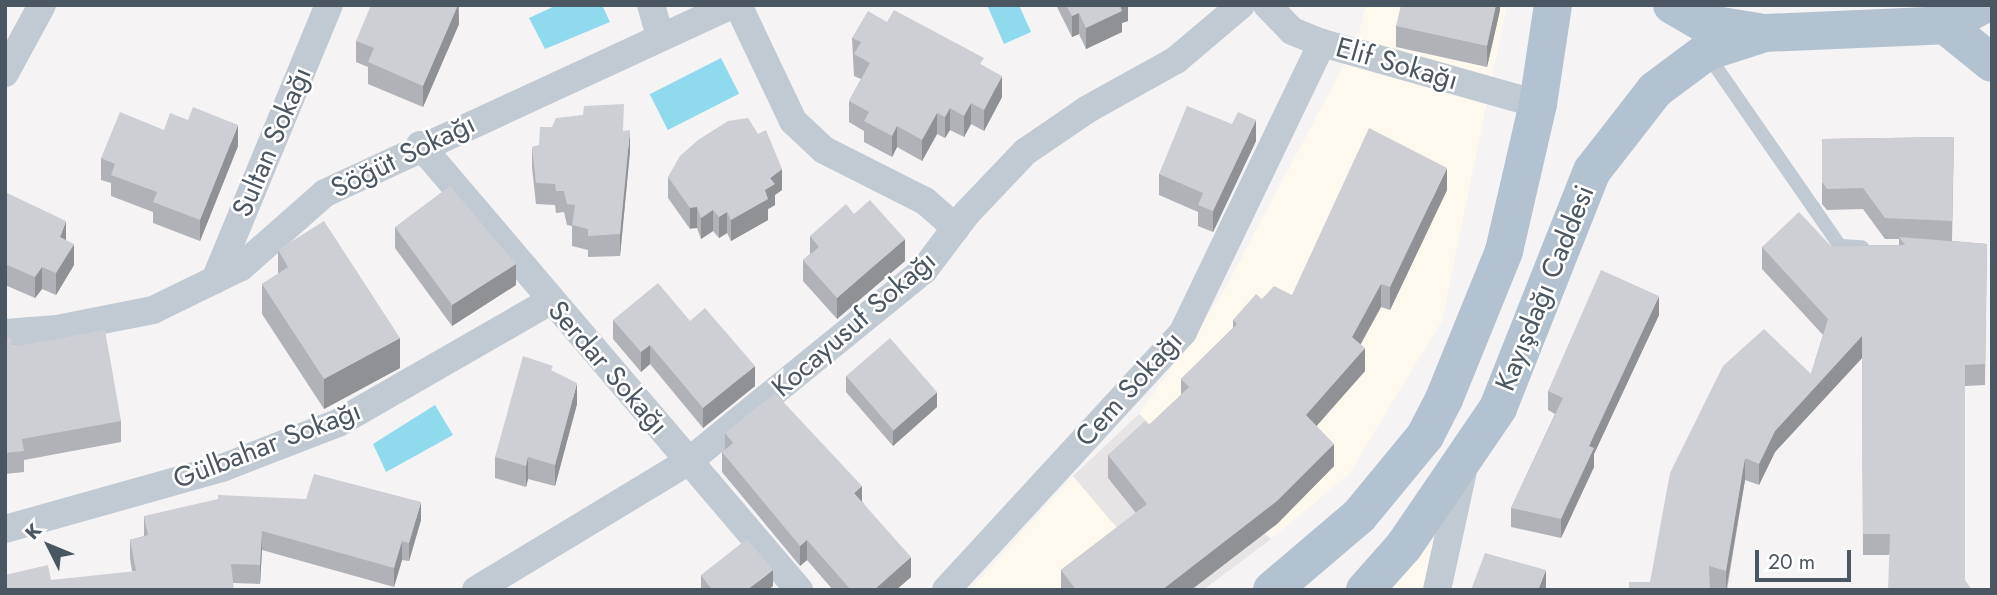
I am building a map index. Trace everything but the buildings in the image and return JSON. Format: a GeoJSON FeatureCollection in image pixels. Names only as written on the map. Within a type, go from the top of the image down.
{"type":"FeatureCollection","features":[{"type":"Feature","properties":{"kind":"main road","name":"Kayışdağı Caddesi"},"geometry":{"type":"LineString","coordinates":[[1272,590],[1359,516],[1425,436],[1465,352],[1504,251],[1538,104],[1552,5]]}},
{"type":"Feature","properties":{"kind":"main road","name":"Kayışdağı Caddesi"},"geometry":{"type":"LineString","coordinates":[[1672,5],[1703,23],[1765,33],[1945,25],[1983,5]]}},
{"type":"Feature","properties":{"kind":"main road"},"geometry":{"type":"LineString","coordinates":[[1945,25],[1992,62]]}},
{"type":"Feature","properties":{"kind":"main road","name":"Kayışdağı Caddesi"},"geometry":{"type":"LineString","coordinates":[[1365,590],[1404,545],[1465,460],[1498,408],[1592,171],[1655,90],[1706,52],[1765,33]]}},
{"type":"Feature","properties":{"kind":"street"},"geometry":{"type":"LineString","coordinates":[[5,73],[42,5]]}},
{"type":"Feature","properties":{"kind":"street","name":"Sultan Sokağı"},"geometry":{"type":"LineString","coordinates":[[215,280],[329,5]]}},
{"type":"Feature","properties":{"kind":"street"},"geometry":{"type":"LineString","coordinates":[[651,5],[660,37]]}},
{"type":"Feature","properties":{"kind":"street","name":"Söğüt Sokağı"},"geometry":{"type":"LineString","coordinates":[[5,332],[57,329],[153,310],[241,267],[325,193],[419,145],[732,5]]}},
{"type":"Feature","properties":{"kind":"street"},"geometry":{"type":"LineString","coordinates":[[738,5],[793,121],[824,150],[925,201],[956,228]]}},
{"type":"Feature","properties":{"kind":"street","name":"Kocayusuf Sokağı"},"geometry":{"type":"LineString","coordinates":[[476,590],[689,461],[924,270],[956,228],[1025,152],[1088,109],[1176,60],[1241,5]]}},
{"type":"Feature","properties":{"kind":"street","name":"Elif Sokağı"},"geometry":{"type":"LineString","coordinates":[[1267,5],[1292,31],[1322,43],[1538,104]]}},
{"type":"Feature","properties":{"kind":"street","name":"Cem Sokağı"},"geometry":{"type":"LineString","coordinates":[[946,590],[1183,332],[1322,43]]}},
{"type":"Feature","properties":{"kind":"street","name":"Serdar Sokağı"},"geometry":{"type":"LineString","coordinates":[[419,145],[794,588]]}},
{"type":"Feature","properties":{"kind":"street","name":"Gülbahar Sokağı"},"geometry":{"type":"LineString","coordinates":[[5,529],[222,468],[338,424],[550,301]]}},
{"type":"Feature","properties":{"kind":"street"},"geometry":{"type":"LineString","coordinates":[[1437,590],[1465,460]]}},
{"type":"Feature","properties":{"kind":"lane"},"geometry":{"type":"LineString","coordinates":[[1706,52],[1840,246],[1881,248]]}},
{"type":"Feature","properties":{"kind":"shaded area"},"geometry":{"type":"Polygon","coordinates":[[[1366,5],[1507,5],[1442,321],[1349,474],[1271,539],[1139,414],[1221,296],[1356,42],[1366,5]]]}},
{"type":"Feature","properties":{"kind":"shaded area"},"geometry":{"type":"Polygon","coordinates":[[[1139,414],[1271,539],[1203,590],[1170,590],[1073,476],[1139,414]]]}},
{"type":"Feature","properties":{"kind":"shaded area"},"geometry":{"type":"Polygon","coordinates":[[[1073,476],[1170,590],[970,590],[1073,476]]]}},
{"type":"Feature","properties":{"kind":"shaded area"},"geometry":{"type":"Polygon","coordinates":[[[1438,539],[1427,590],[1379,590],[1438,539]]]}},
{"type":"Feature","properties":{"kind":"water"},"geometry":{"type":"Polygon","coordinates":[[[557,5],[602,5],[610,22],[545,49],[529,18],[557,5]]]}},
{"type":"Feature","properties":{"kind":"water"},"geometry":{"type":"Polygon","coordinates":[[[987,5],[1019,5],[1031,32],[1004,44],[987,5]]]}},
{"type":"Feature","properties":{"kind":"water"},"geometry":{"type":"Polygon","coordinates":[[[721,58],[739,94],[668,130],[650,94],[721,58]]]}},
{"type":"Feature","properties":{"kind":"water"},"geometry":{"type":"Polygon","coordinates":[[[435,405],[453,435],[386,472],[373,444],[435,405]]]}}]}
